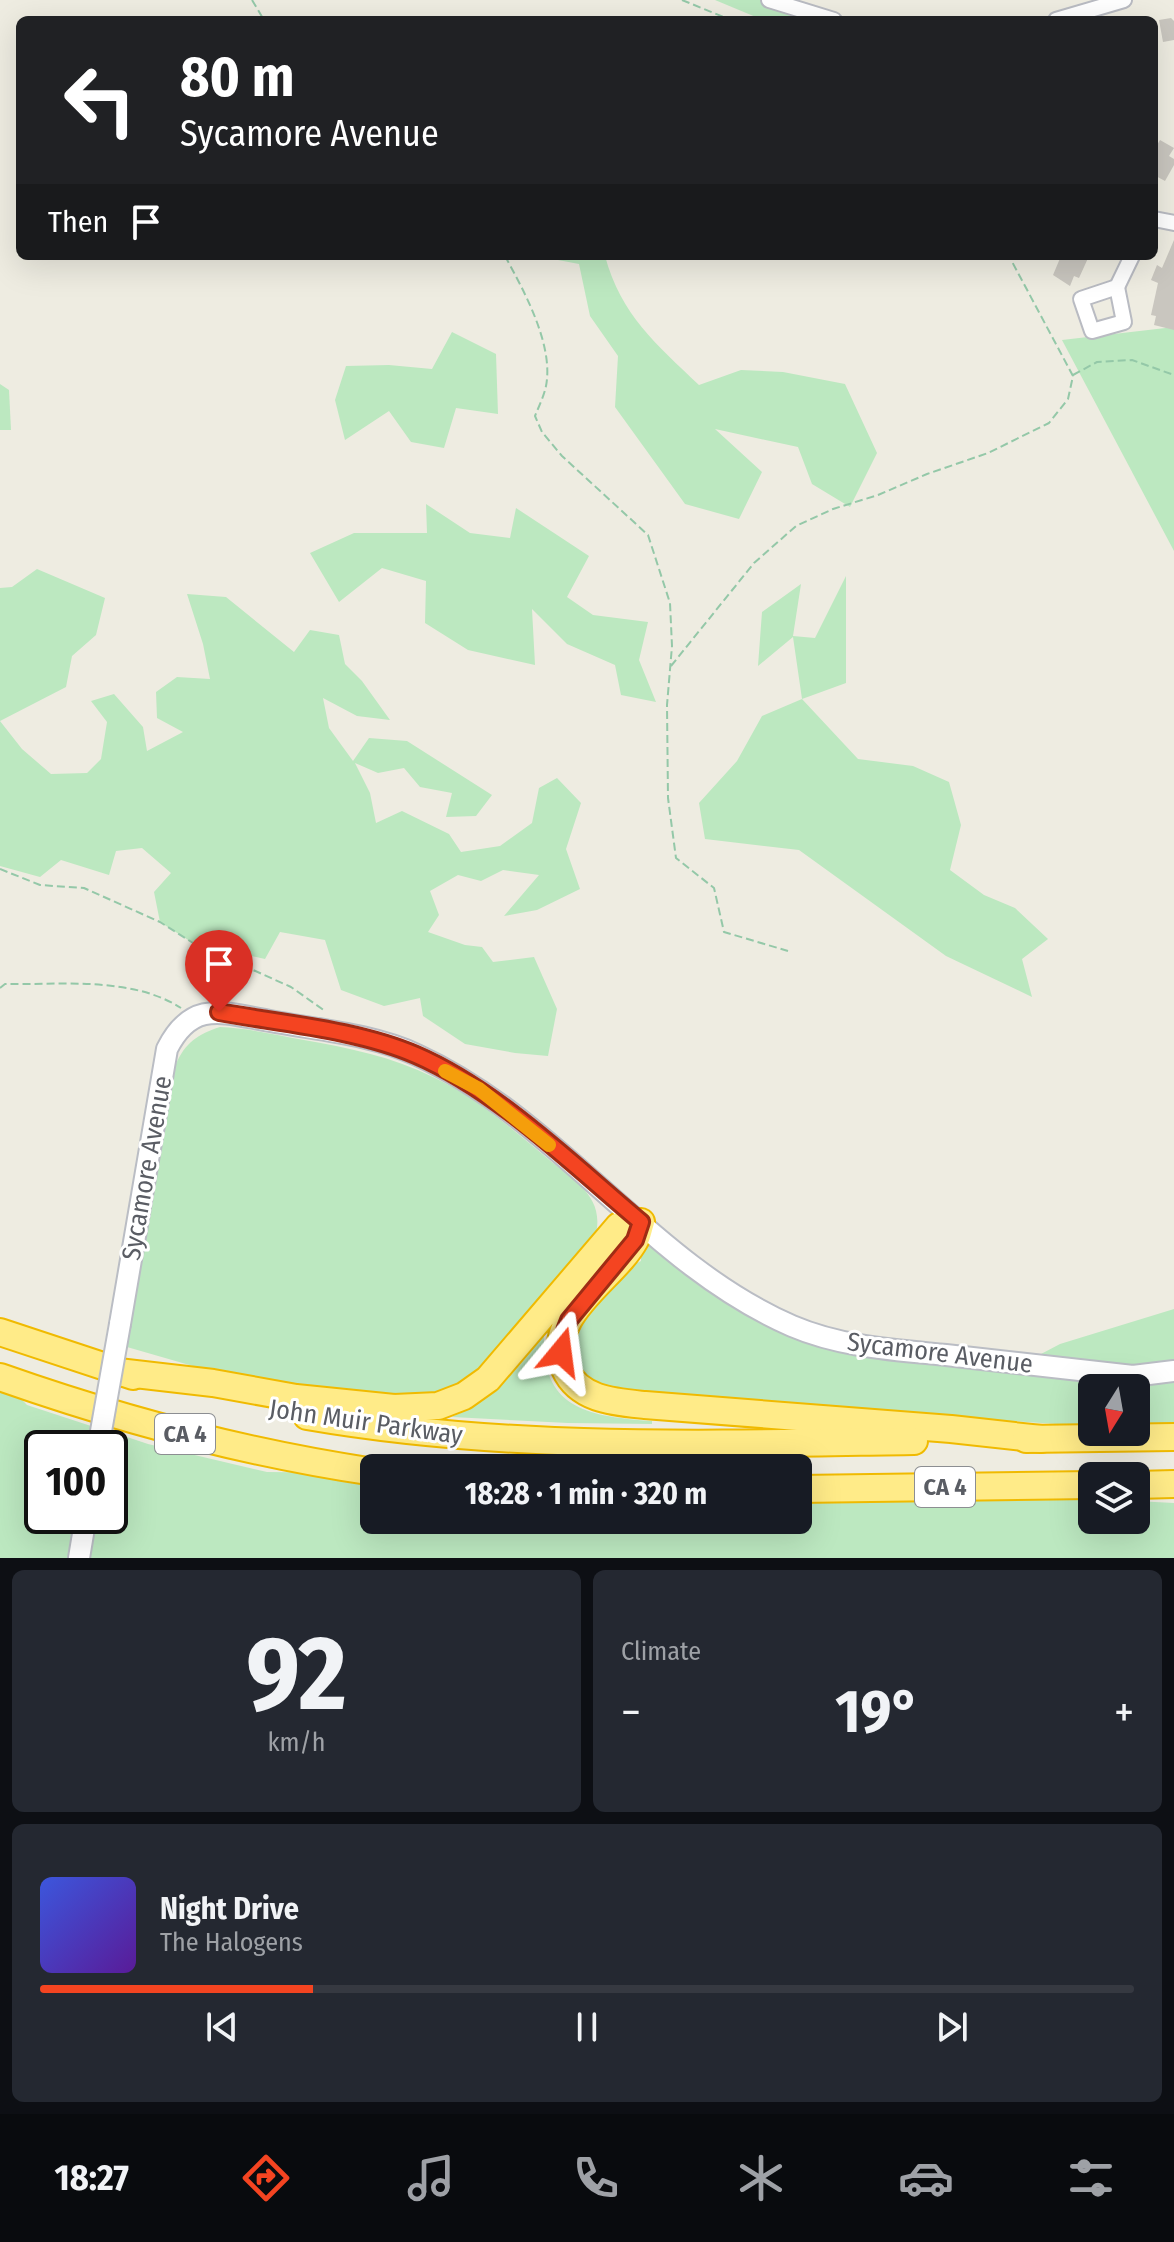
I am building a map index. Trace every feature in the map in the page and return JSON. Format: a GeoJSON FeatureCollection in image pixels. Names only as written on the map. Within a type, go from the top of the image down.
{"type":"FeatureCollection","features":[{"type":"Feature","properties":{"kind":"highway"},"geometry":{"type":"LineString","coordinates":[[118,1372],[338,1403],[394,1408],[438,1406],[464,1396],[488,1379],[619,1226],[641,1222],[635,1240],[577,1309],[563,1331],[561,1352],[566,1371],[574,1382],[590,1394],[602,1399],[645,1405],[1041,1439]]}},
{"type":"Feature","properties":{"kind":"highway","name":"John Muir Parkway"},"geometry":{"type":"LineString","coordinates":[[0,1332],[118,1372],[279,1411],[390,1429],[503,1440],[673,1444],[1174,1437]]}},
{"type":"Feature","properties":{"kind":"highway","name":"John Muir Parkway"},"geometry":{"type":"LineString","coordinates":[[0,1377],[161,1428],[360,1469]]}},
{"type":"Feature","properties":{"kind":"highway"},"geometry":{"type":"LineString","coordinates":[[1150,1485],[1174,1484]]}},
{"type":"Feature","properties":{"kind":"highway","name":"CA 4"},"geometry":{"type":"LineString","coordinates":[[812,1489],[1078,1485]]}},
{"type":"Feature","properties":{"kind":"main road","name":"Sycamore Avenue"},"geometry":{"type":"LineString","coordinates":[[101,1430],[167,1049],[177,1030],[193,1017],[219,1012],[361,1038],[415,1054],[479,1089],[688,1263],[737,1299],[795,1328],[853,1345],[1133,1376],[1174,1371]]}},
{"type":"Feature","properties":{"kind":"main road"},"geometry":{"type":"LineString","coordinates":[[79,1558],[83,1534]]}},
{"type":"Feature","properties":{"kind":"street"},"geometry":{"type":"LineString","coordinates":[[769,0],[821,16]]}},
{"type":"Feature","properties":{"kind":"street"},"geometry":{"type":"LineString","coordinates":[[1070,16],[1124,0]]}},
{"type":"Feature","properties":{"kind":"street"},"geometry":{"type":"LineString","coordinates":[[1117,287],[1130,260]]}},
{"type":"Feature","properties":{"kind":"path"},"geometry":{"type":"LineString","coordinates":[[682,0],[721,16]]}},
{"type":"Feature","properties":{"kind":"path"},"geometry":{"type":"LineString","coordinates":[[507,260],[529,300],[545,353],[546,385],[535,416],[542,432],[562,456],[648,535],[670,603],[668,798],[676,858],[714,888],[724,932],[788,951]]}},
{"type":"Feature","properties":{"kind":"path"},"geometry":{"type":"LineString","coordinates":[[671,667],[754,563],[796,526],[833,509],[988,453],[1049,423],[1068,399],[1073,376],[1011,260]]}},
{"type":"Feature","properties":{"kind":"path"},"geometry":{"type":"LineString","coordinates":[[1073,376],[1097,362],[1132,360],[1174,375]]}},
{"type":"Feature","properties":{"kind":"path"},"geometry":{"type":"LineString","coordinates":[[0,869],[40,885],[84,888],[160,922],[193,943],[291,987],[326,1013]]}},
{"type":"Feature","properties":{"kind":"path"},"geometry":{"type":"LineString","coordinates":[[0,988],[5,984],[101,985],[155,994],[193,1017]]}},
{"type":"Feature","properties":{"kind":"green space"},"geometry":{"type":"Polygon","coordinates":[[[715,0],[769,0],[821,16],[753,16],[715,0]]]}},
{"type":"Feature","properties":{"kind":"green space"},"geometry":{"type":"Polygon","coordinates":[[[558,260],[606,260],[630,312],[655,342],[699,385],[741,370],[783,372],[845,384],[877,453],[850,507],[812,484],[798,447],[715,429],[762,472],[739,519],[685,504],[615,407],[618,356],[590,316],[579,264],[558,260]]]}},
{"type":"Feature","properties":{"kind":"green space"},"geometry":{"type":"Polygon","coordinates":[[[1174,327],[1174,551],[1062,340],[1174,327]]]}},
{"type":"Feature","properties":{"kind":"green space"},"geometry":{"type":"Polygon","coordinates":[[[452,332],[496,354],[498,414],[456,408],[444,448],[411,442],[389,411],[345,440],[335,400],[346,366],[389,365],[432,369],[452,332]]]}},
{"type":"Feature","properties":{"kind":"green space"},"geometry":{"type":"Polygon","coordinates":[[[0,384],[9,390],[11,430],[0,430],[0,384]]]}},
{"type":"Feature","properties":{"kind":"green space"},"geometry":{"type":"Polygon","coordinates":[[[426,504],[470,533],[510,538],[516,508],[589,556],[567,597],[593,615],[648,622],[639,660],[656,702],[621,695],[615,665],[567,644],[532,609],[535,665],[468,650],[425,623],[426,581],[382,568],[339,602],[310,553],[354,533],[427,533],[426,504]]]}},
{"type":"Feature","properties":{"kind":"green space"},"geometry":{"type":"Polygon","coordinates":[[[37,569],[105,598],[96,635],[72,656],[66,687],[0,721],[0,588],[12,587],[37,569]]]}},
{"type":"Feature","properties":{"kind":"green space"},"geometry":{"type":"Polygon","coordinates":[[[846,576],[846,683],[802,699],[793,637],[758,666],[762,612],[801,584],[793,636],[815,638],[846,576]]]}},
{"type":"Feature","properties":{"kind":"green space"},"geometry":{"type":"Polygon","coordinates":[[[187,594],[226,597],[294,652],[310,630],[339,635],[345,664],[362,681],[390,720],[357,716],[323,698],[329,728],[353,761],[369,738],[407,741],[492,795],[476,816],[446,817],[452,793],[420,787],[404,768],[378,773],[355,763],[370,793],[376,823],[402,811],[449,834],[461,852],[500,846],[532,823],[539,788],[557,778],[581,803],[566,849],[580,889],[537,910],[504,916],[539,875],[503,870],[481,881],[458,875],[430,891],[439,915],[428,932],[465,945],[482,947],[493,962],[534,957],[557,1009],[548,1056],[465,1044],[423,1016],[420,998],[384,1006],[341,990],[325,940],[280,932],[265,959],[193,943],[160,922],[154,892],[171,873],[142,848],[116,851],[109,875],[61,860],[40,877],[0,866],[0,721],[22,749],[51,774],[87,773],[101,759],[107,722],[91,701],[114,694],[143,727],[147,751],[183,732],[157,718],[156,692],[177,677],[210,679],[187,594]]]}},
{"type":"Feature","properties":{"kind":"green space"},"geometry":{"type":"Polygon","coordinates":[[[802,699],[858,759],[913,766],[949,782],[961,825],[950,870],[984,895],[1015,908],[1048,939],[1022,959],[1032,997],[946,956],[799,850],[705,839],[699,803],[737,761],[762,716],[802,699]]]}},
{"type":"Feature","properties":{"kind":"green space"},"geometry":{"type":"Polygon","coordinates":[[[220,1027],[338,1046],[418,1070],[449,1085],[493,1114],[587,1192],[597,1213],[594,1241],[495,1360],[458,1389],[405,1400],[231,1377],[127,1347],[176,1064],[193,1040],[220,1027]]]}},
{"type":"Feature","properties":{"kind":"green space"},"geometry":{"type":"Polygon","coordinates":[[[641,1222],[795,1328],[1022,1364],[1060,1344],[1174,1309],[1174,1424],[1150,1425],[1150,1374],[1078,1374],[1078,1426],[655,1397],[597,1386],[579,1371],[571,1352],[577,1326],[631,1266],[641,1261],[641,1222]]]}},
{"type":"Feature","properties":{"kind":"green space"},"geometry":{"type":"Polygon","coordinates":[[[544,1335],[545,1360],[551,1379],[561,1394],[590,1411],[652,1421],[652,1424],[452,1417],[504,1382],[544,1335]]]}},
{"type":"Feature","properties":{"kind":"green space"},"geometry":{"type":"Polygon","coordinates":[[[0,1377],[27,1405],[91,1426],[90,1430],[24,1430],[24,1534],[73,1534],[69,1558],[0,1558],[0,1377]]]}},
{"type":"Feature","properties":{"kind":"green space"},"geometry":{"type":"Polygon","coordinates":[[[128,1437],[267,1472],[360,1473],[360,1534],[812,1534],[812,1487],[1078,1493],[1078,1534],[1150,1534],[1150,1502],[1174,1503],[1174,1558],[89,1558],[93,1534],[128,1534],[128,1437]]]}},
{"type":"Feature","properties":{"kind":"building"},"geometry":{"type":"Polygon","coordinates":[[[1171,18],[1174,21],[1174,40],[1163,42],[1159,20],[1171,18]]]}},
{"type":"Feature","properties":{"kind":"building"},"geometry":{"type":"Polygon","coordinates":[[[1160,140],[1174,148],[1169,156],[1174,159],[1174,165],[1165,181],[1158,177],[1160,140]]]}},
{"type":"Feature","properties":{"kind":"building"},"geometry":{"type":"Polygon","coordinates":[[[1174,240],[1174,330],[1154,325],[1156,316],[1151,315],[1158,283],[1151,280],[1157,265],[1162,268],[1174,240]]]}},
{"type":"Feature","properties":{"kind":"building"},"geometry":{"type":"Polygon","coordinates":[[[1059,260],[1087,260],[1079,278],[1074,276],[1070,286],[1053,275],[1059,260]]]}},
{"type":"Feature","properties":{"kind":"slow traffic"},"geometry":{"type":"LineString","coordinates":[[445,1071],[479,1089],[549,1145]]}},
{"type":"Feature","properties":{"kind":"route"},"geometry":{"type":"LineString","coordinates":[[219,1012],[361,1038],[415,1054],[479,1089],[641,1222],[635,1240],[569,1320],[563,1331],[561,1352]]}}]}
